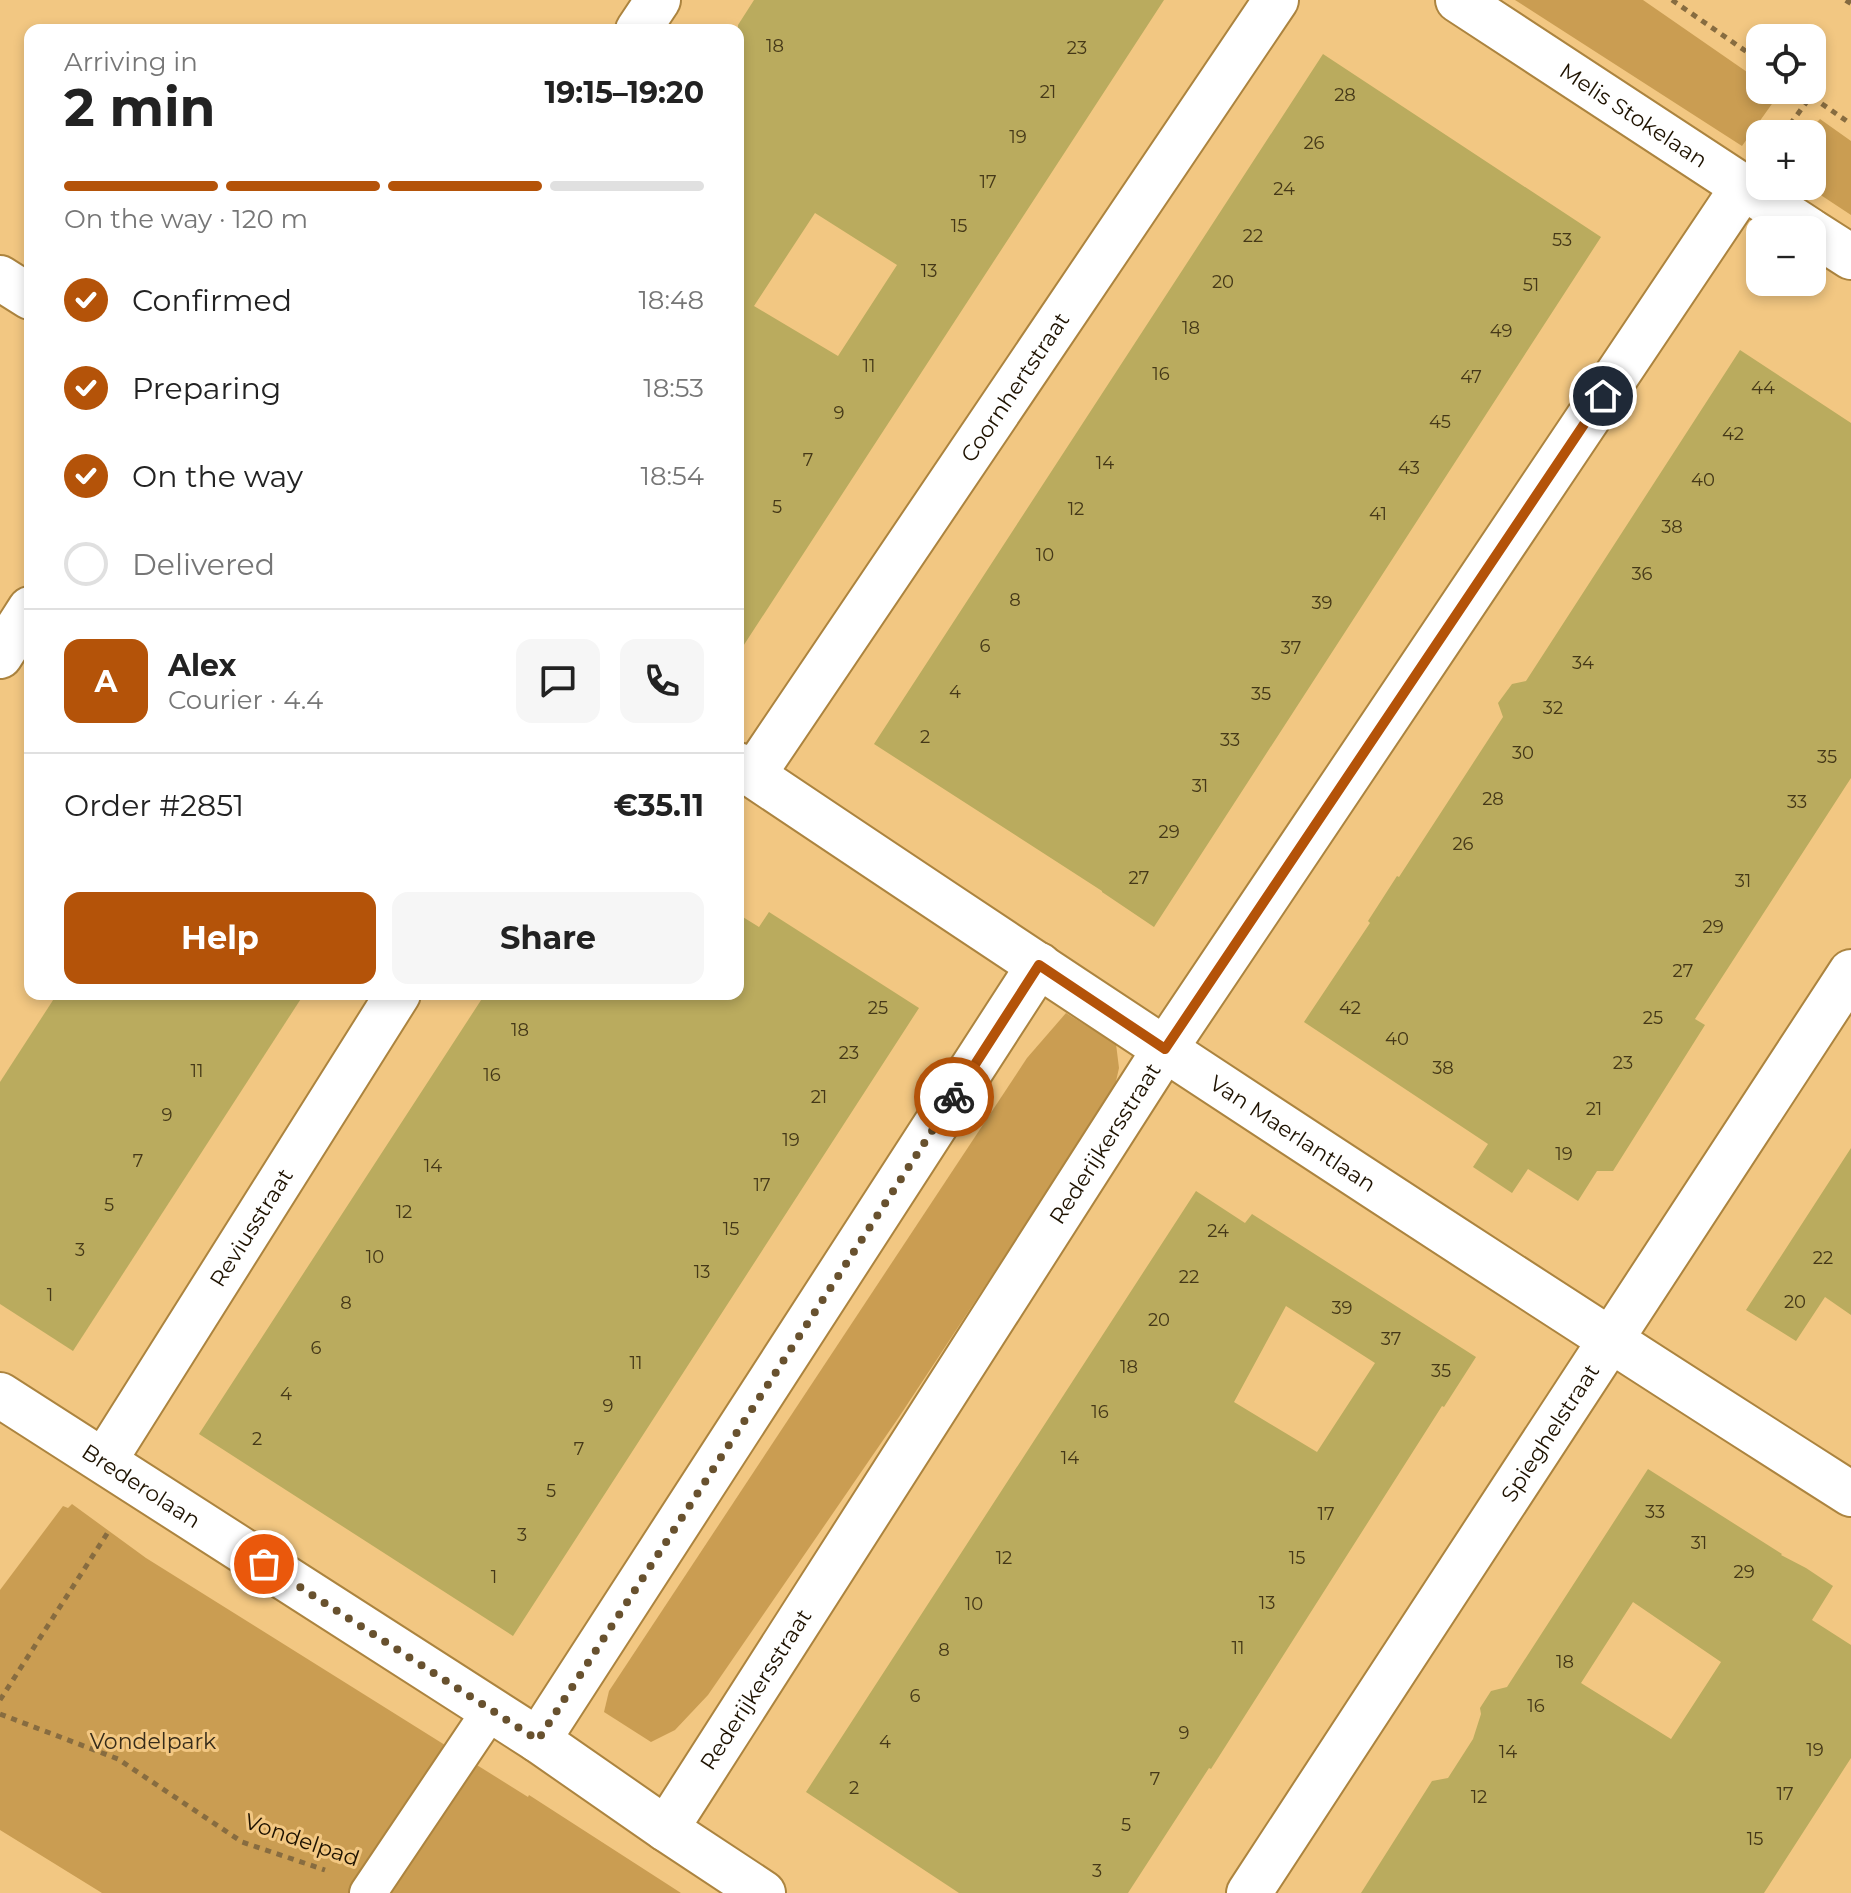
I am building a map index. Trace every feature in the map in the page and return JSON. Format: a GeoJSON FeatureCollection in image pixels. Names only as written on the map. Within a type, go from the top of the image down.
{"type":"FeatureCollection","features":[{"type":"Feature","properties":{"kind":"street"},"geometry":{"type":"LineString","coordinates":[[642,24],[658,0]]}},
{"type":"Feature","properties":{"kind":"street","name":"Coornhertstraat"},"geometry":{"type":"LineString","coordinates":[[746,770],[1276,0]]}},
{"type":"Feature","properties":{"kind":"street","name":"Melis Stokelaan"},"geometry":{"type":"LineString","coordinates":[[1458,0],[1787,216]]}},
{"type":"Feature","properties":{"kind":"street","name":"Rederijkersstraat"},"geometry":{"type":"LineString","coordinates":[[666,1829],[1165,1049],[1743,187]]}},
{"type":"Feature","properties":{"kind":"street","name":"Melis Stokelaan"},"geometry":{"type":"LineString","coordinates":[[1826,241],[1851,257]]}},
{"type":"Feature","properties":{"kind":"street"},"geometry":{"type":"LineString","coordinates":[[0,278],[24,293]]}},
{"type":"Feature","properties":{"kind":"street"},"geometry":{"type":"LineString","coordinates":[[0,656],[24,618]]}},
{"type":"Feature","properties":{"kind":"street","name":"Van Maerlantlaan"},"geometry":{"type":"LineString","coordinates":[[746,770],[1165,1049],[1851,1494]]}},
{"type":"Feature","properties":{"kind":"street"},"geometry":{"type":"LineString","coordinates":[[538,1740],[1039,965]]}},
{"type":"Feature","properties":{"kind":"street","name":"Spieghelstraat"},"geometry":{"type":"LineString","coordinates":[[1249,1893],[1851,972]]}},
{"type":"Feature","properties":{"kind":"street","name":"Reviusstraat"},"geometry":{"type":"LineString","coordinates":[[121,1473],[395,1000]]}},
{"type":"Feature","properties":{"kind":"street","name":"Brederolaan"},"geometry":{"type":"LineString","coordinates":[[0,1395],[538,1740],[763,1893]]}},
{"type":"Feature","properties":{"kind":"lane"},"geometry":{"type":"LineString","coordinates":[[372,1887],[491,1710]]}},
{"type":"Feature","properties":{"kind":"path"},"geometry":{"type":"LineString","coordinates":[[1672,0],[1746,51]]}},
{"type":"Feature","properties":{"kind":"path"},"geometry":{"type":"LineString","coordinates":[[1822,104],[1851,124]]}},
{"type":"Feature","properties":{"kind":"path"},"geometry":{"type":"LineString","coordinates":[[0,1700],[121,1473]]}},
{"type":"Feature","properties":{"kind":"path","name":"Vondelpad"},"geometry":{"type":"LineString","coordinates":[[0,1714],[118,1759],[242,1842],[372,1887]]}},
{"type":"Feature","properties":{"kind":"green space"},"geometry":{"type":"Polygon","coordinates":[[[1515,0],[1643,0],[1746,71],[1746,104],[1772,104],[1760,120],[1746,120],[1746,140],[1742,146],[1515,0]]]}},
{"type":"Feature","properties":{"kind":"green space"},"geometry":{"type":"Polygon","coordinates":[[[1826,123],[1851,141],[1851,215],[1826,199],[1826,123]]]}},
{"type":"Feature","properties":{"kind":"green space"},"geometry":{"type":"Polygon","coordinates":[[[1066,1013],[1116,1044],[1119,1068],[1114,1090],[899,1417],[708,1695],[675,1730],[651,1742],[604,1712],[609,1691],[1027,1058],[1066,1013]]]}},
{"type":"Feature","properties":{"kind":"green space","name":"Vondelpark"},"geometry":{"type":"Polygon","coordinates":[[[72,1504],[146,1558],[681,1893],[102,1893],[0,1830],[0,1590],[63,1506],[68,1508],[72,1504]]]}},
{"type":"Feature","properties":{"kind":"building"},"geometry":{"type":"Polygon","coordinates":[[[754,0],[1164,0],[744,645],[744,24],[739,24],[754,0]],[[815,213],[754,306],[838,356],[897,265],[815,213]]]}},
{"type":"Feature","properties":{"kind":"building"},"geometry":{"type":"Polygon","coordinates":[[[1323,54],[1601,237],[1154,927],[874,744],[1323,54]]]}},
{"type":"Feature","properties":{"kind":"building"},"geometry":{"type":"Polygon","coordinates":[[[1740,350],[1851,423],[1851,778],[1695,1019],[1705,1025],[1613,1171],[1597,1171],[1578,1201],[1528,1169],[1512,1193],[1473,1167],[1488,1144],[1304,1022],[1503,717],[1498,703],[1512,684],[1526,681],[1740,350]]]}},
{"type":"Feature","properties":{"kind":"building"},"geometry":{"type":"Polygon","coordinates":[[[769,912],[919,1008],[513,1636],[199,1434],[481,1000],[744,1000],[744,918],[759,927],[769,912]]]}},
{"type":"Feature","properties":{"kind":"building"},"geometry":{"type":"Polygon","coordinates":[[[53,1000],[300,1000],[73,1351],[0,1304],[0,1082],[53,1000]]]}},
{"type":"Feature","properties":{"kind":"building"},"geometry":{"type":"Polygon","coordinates":[[[1851,1148],[1851,1315],[1825,1297],[1796,1341],[1746,1310],[1851,1148]]]}},
{"type":"Feature","properties":{"kind":"building"},"geometry":{"type":"Polygon","coordinates":[[[1196,1191],[1245,1223],[1252,1214],[1476,1357],[1128,1893],[959,1893],[806,1792],[1196,1191]],[[1286,1306],[1234,1402],[1317,1452],[1375,1363],[1286,1306]]]}},
{"type":"Feature","properties":{"kind":"building"},"geometry":{"type":"Polygon","coordinates":[[[1648,1469],[1833,1586],[1812,1620],[1851,1645],[1851,1758],[1764,1893],[1361,1893],[1432,1781],[1448,1778],[1473,1739],[1480,1708],[1491,1691],[1507,1687],[1648,1469]],[[1633,1602],[1581,1683],[1671,1739],[1721,1662],[1633,1602]]]}},
{"type":"Feature","properties":{"kind":"railway"},"geometry":{"type":"LineString","coordinates":[[1846,0],[1851,3]]}},
{"type":"Feature","properties":{"kind":"way so far"},"geometry":{"type":"LineString","coordinates":[[264,1564],[538,1740],[954,1097]]}},
{"type":"Feature","properties":{"kind":"route"},"geometry":{"type":"LineString","coordinates":[[954,1097],[1039,965],[1165,1049],[1603,396]]}}]}
